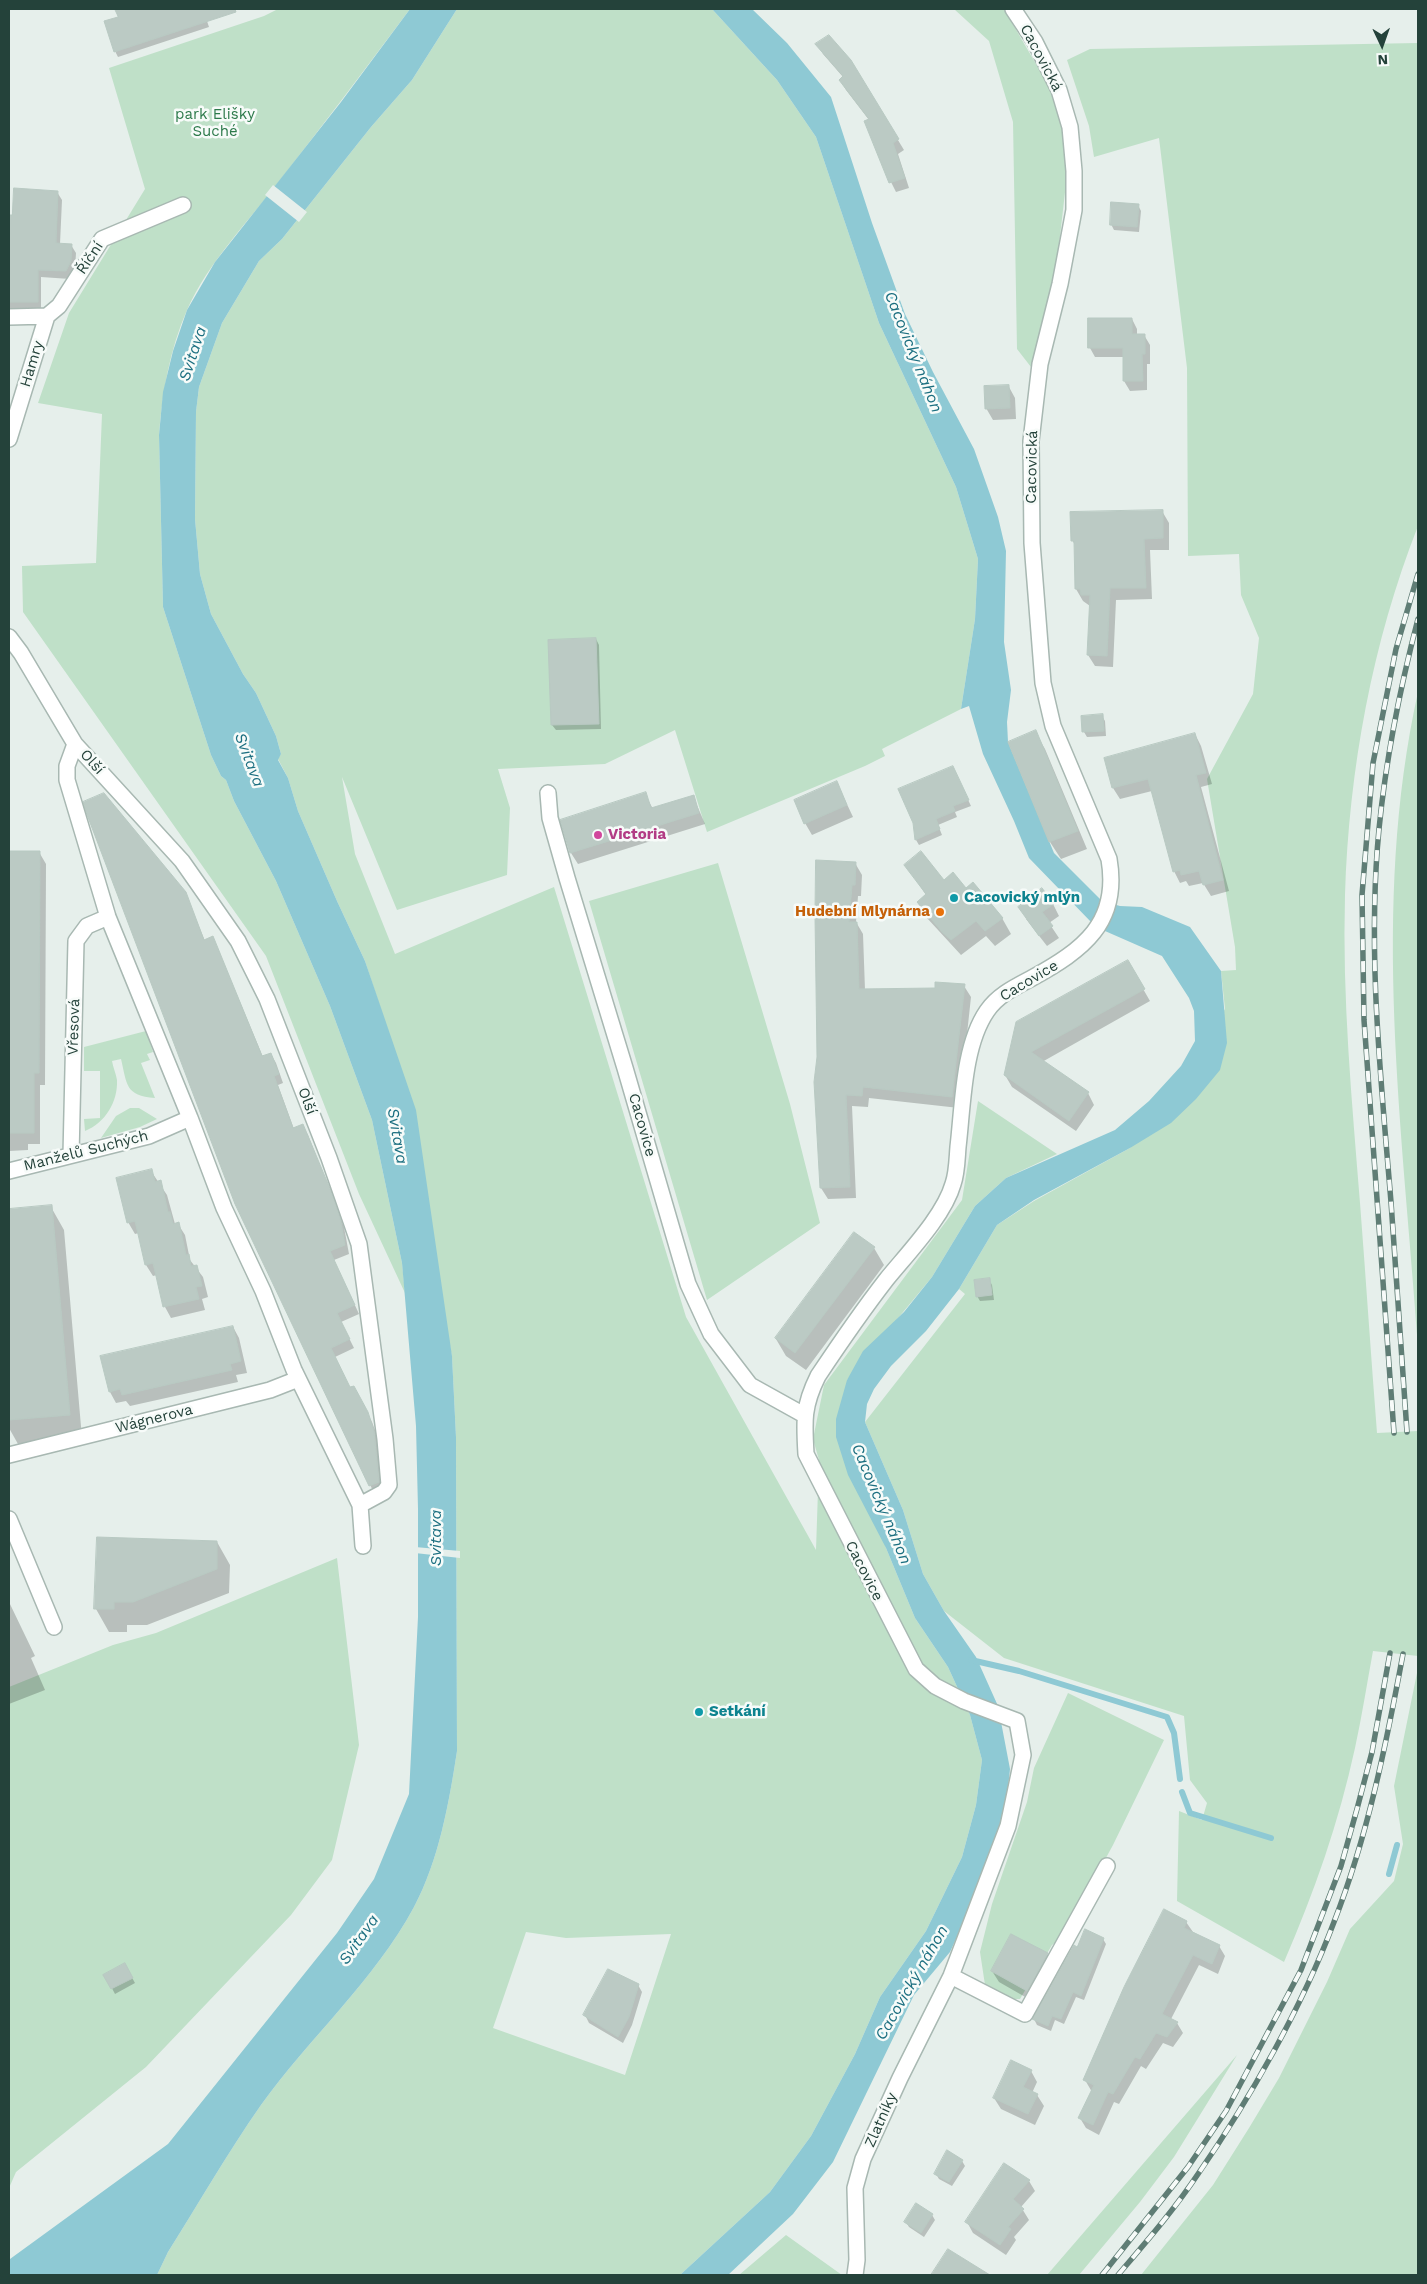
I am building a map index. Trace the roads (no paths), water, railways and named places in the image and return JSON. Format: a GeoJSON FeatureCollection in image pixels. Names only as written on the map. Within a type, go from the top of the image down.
{"type":"FeatureCollection","features":[{"type":"Feature","properties":{"kind":"street","name":"Cacovická"},"geometry":{"type":"LineString","coordinates":[[1014,9],[1035,42],[1055,82],[1070,127],[1074,171],[1074,210],[1060,284],[1040,364],[1031,441],[1032,543],[1043,683],[1053,726],[1109,859],[1112,880],[1110,903],[1098,928]]}},
{"type":"Feature","properties":{"kind":"street","name":"Říční"},"geometry":{"type":"LineString","coordinates":[[47,316],[59,306],[102,238],[183,204]]}},
{"type":"Feature","properties":{"kind":"street"},"geometry":{"type":"LineString","coordinates":[[9,317],[47,316]]}},
{"type":"Feature","properties":{"kind":"street","name":"Hamry"},"geometry":{"type":"LineString","coordinates":[[9,439],[47,316]]}},
{"type":"Feature","properties":{"kind":"street","name":"Olší"},"geometry":{"type":"LineString","coordinates":[[9,638],[21,653],[75,744],[182,861],[238,941],[267,999],[330,1158],[359,1244],[385,1439],[388,1485],[384,1492],[360,1505]]}},
{"type":"Feature","properties":{"kind":"street","name":"Olší"},"geometry":{"type":"LineString","coordinates":[[75,744],[67,766],[67,780],[108,917],[190,1118],[224,1208],[263,1292],[298,1379],[360,1505],[362,1546]]}},
{"type":"Feature","properties":{"kind":"street","name":"Cacovice"},"geometry":{"type":"LineString","coordinates":[[548,793],[550,818],[567,878],[626,1068],[688,1284],[711,1334],[750,1385],[804,1416]]}},
{"type":"Feature","properties":{"kind":"street","name":"Vřesová"},"geometry":{"type":"LineString","coordinates":[[71,1155],[76,941],[87,926],[108,917]]}},
{"type":"Feature","properties":{"kind":"street","name":"Cacovice"},"geometry":{"type":"LineString","coordinates":[[996,1712],[964,1701],[935,1686],[916,1669],[806,1454],[804,1416],[809,1393],[818,1376],[885,1282],[933,1221],[953,1185],[969,1056],[978,1024],[992,1003],[1006,992],[1060,962],[1098,928]]}},
{"type":"Feature","properties":{"kind":"street","name":"Manželů Suchých"},"geometry":{"type":"LineString","coordinates":[[9,1171],[149,1136],[190,1118]]}},
{"type":"Feature","properties":{"kind":"street","name":"Wágnerova"},"geometry":{"type":"LineString","coordinates":[[9,1455],[270,1390],[298,1379]]}},
{"type":"Feature","properties":{"kind":"street"},"geometry":{"type":"LineString","coordinates":[[9,1519],[54,1627]]}},
{"type":"Feature","properties":{"kind":"street","name":"Zlatníky"},"geometry":{"type":"LineString","coordinates":[[855,2275],[857,2260],[855,2188],[863,2159],[900,2078],[951,1976],[1008,1826],[1023,1755],[1017,1721],[996,1712]]}},
{"type":"Feature","properties":{"kind":"street"},"geometry":{"type":"LineString","coordinates":[[951,1976],[1025,2014],[1107,1866]]}},
{"type":"Feature","properties":{"kind":"water","name":"Svitava"},"geometry":{"type":"Polygon","coordinates":[[[410,9],[457,9],[412,80],[371,127],[282,239],[259,261],[222,323],[199,387],[196,412],[195,519],[200,574],[211,614],[243,674],[256,693],[276,736],[281,754],[278,760],[288,778],[298,811],[365,961],[416,1110],[452,1356],[456,1437],[457,1751],[450,1791],[442,1831],[430,1870],[414,1907],[398,1934],[361,1984],[261,2105],[225,2159],[168,2252],[157,2275],[9,2275],[10,2259],[168,2144],[337,1933],[374,1879],[409,1794],[418,1617],[418,1509],[416,1426],[402,1263],[372,1120],[330,1006],[276,881],[234,801],[226,780],[221,776],[211,755],[163,607],[159,435],[163,392],[173,351],[187,310],[215,262],[341,102],[410,9]]]}},
{"type":"Feature","properties":{"kind":"water","name":"Cacovický náhon"},"geometry":{"type":"Polygon","coordinates":[[[712,9],[752,9],[787,43],[831,97],[872,223],[905,314],[974,449],[998,517],[1006,551],[1004,642],[1011,690],[1007,722],[1008,742],[1054,853],[1102,901],[1120,906],[1142,907],[1190,927],[1221,971],[1227,1043],[1220,1070],[1196,1099],[1171,1123],[1130,1148],[1034,1200],[997,1225],[959,1289],[926,1331],[891,1366],[874,1389],[867,1404],[865,1422],[903,1510],[923,1574],[944,1611],[976,1657],[998,1706],[1010,1769],[1005,1818],[967,1915],[950,1952],[914,1995],[833,2162],[793,2214],[728,2275],[680,2275],[770,2192],[811,2136],[855,2054],[880,1997],[926,1931],[962,1857],[976,1805],[982,1760],[970,1715],[948,1667],[915,1618],[886,1548],[848,1475],[836,1437],[836,1419],[847,1380],[863,1351],[904,1312],[932,1277],[975,1206],[1006,1178],[1115,1130],[1149,1101],[1181,1066],[1195,1041],[1194,1011],[1189,998],[1162,956],[1105,931],[1092,923],[1029,858],[983,754],[969,706],[961,709],[975,619],[978,559],[956,487],[879,323],[816,137],[777,80],[712,9]]]}},
{"type":"Feature","properties":{"kind":"waterway"},"geometry":{"type":"LineString","coordinates":[[971,1660],[1019,1671],[1167,1717],[1174,1733],[1180,1779]]}},
{"type":"Feature","properties":{"kind":"waterway"},"geometry":{"type":"LineString","coordinates":[[1182,1792],[1190,1813],[1271,1838]]}},
{"type":"Feature","properties":{"kind":"waterway"},"geometry":{"type":"LineString","coordinates":[[1389,1874],[1397,1845]]}},
{"type":"Feature","properties":{"kind":"railway"},"geometry":{"type":"LineString","coordinates":[[1394,1433],[1364,1020],[1362,895],[1373,763],[1396,649],[1418,574]]}},
{"type":"Feature","properties":{"kind":"railway"},"geometry":{"type":"LineString","coordinates":[[1407,1432],[1380,1063],[1374,922],[1379,829],[1386,776],[1405,671],[1418,619]]}},
{"type":"Feature","properties":{"kind":"railway"},"geometry":{"type":"LineString","coordinates":[[1102,2275],[1188,2167],[1226,2111],[1301,1970],[1341,1866],[1372,1752],[1390,1653]]}},
{"type":"Feature","properties":{"kind":"railway"},"geometry":{"type":"LineString","coordinates":[[1118,2275],[1160,2226],[1189,2187],[1237,2115],[1274,2052],[1307,1987],[1334,1922],[1357,1856],[1383,1756],[1403,1654]]}},
{"type":"Feature","properties":{"kind":"place","name":"Victoria"},"geometry":{"type":"Point","coordinates":[598,835]}},
{"type":"Feature","properties":{"kind":"place","name":"Cacovický mlýn"},"geometry":{"type":"Point","coordinates":[954,898]}},
{"type":"Feature","properties":{"kind":"place","name":"Hudební Mlynárna"},"geometry":{"type":"Point","coordinates":[940,912]}},
{"type":"Feature","properties":{"kind":"place","name":"Setkání"},"geometry":{"type":"Point","coordinates":[699,1712]}},
{"type":"Feature","properties":{"kind":"park label","name":"park Elišky Suché"},"geometry":{"type":"Point","coordinates":[215,124]}}]}
